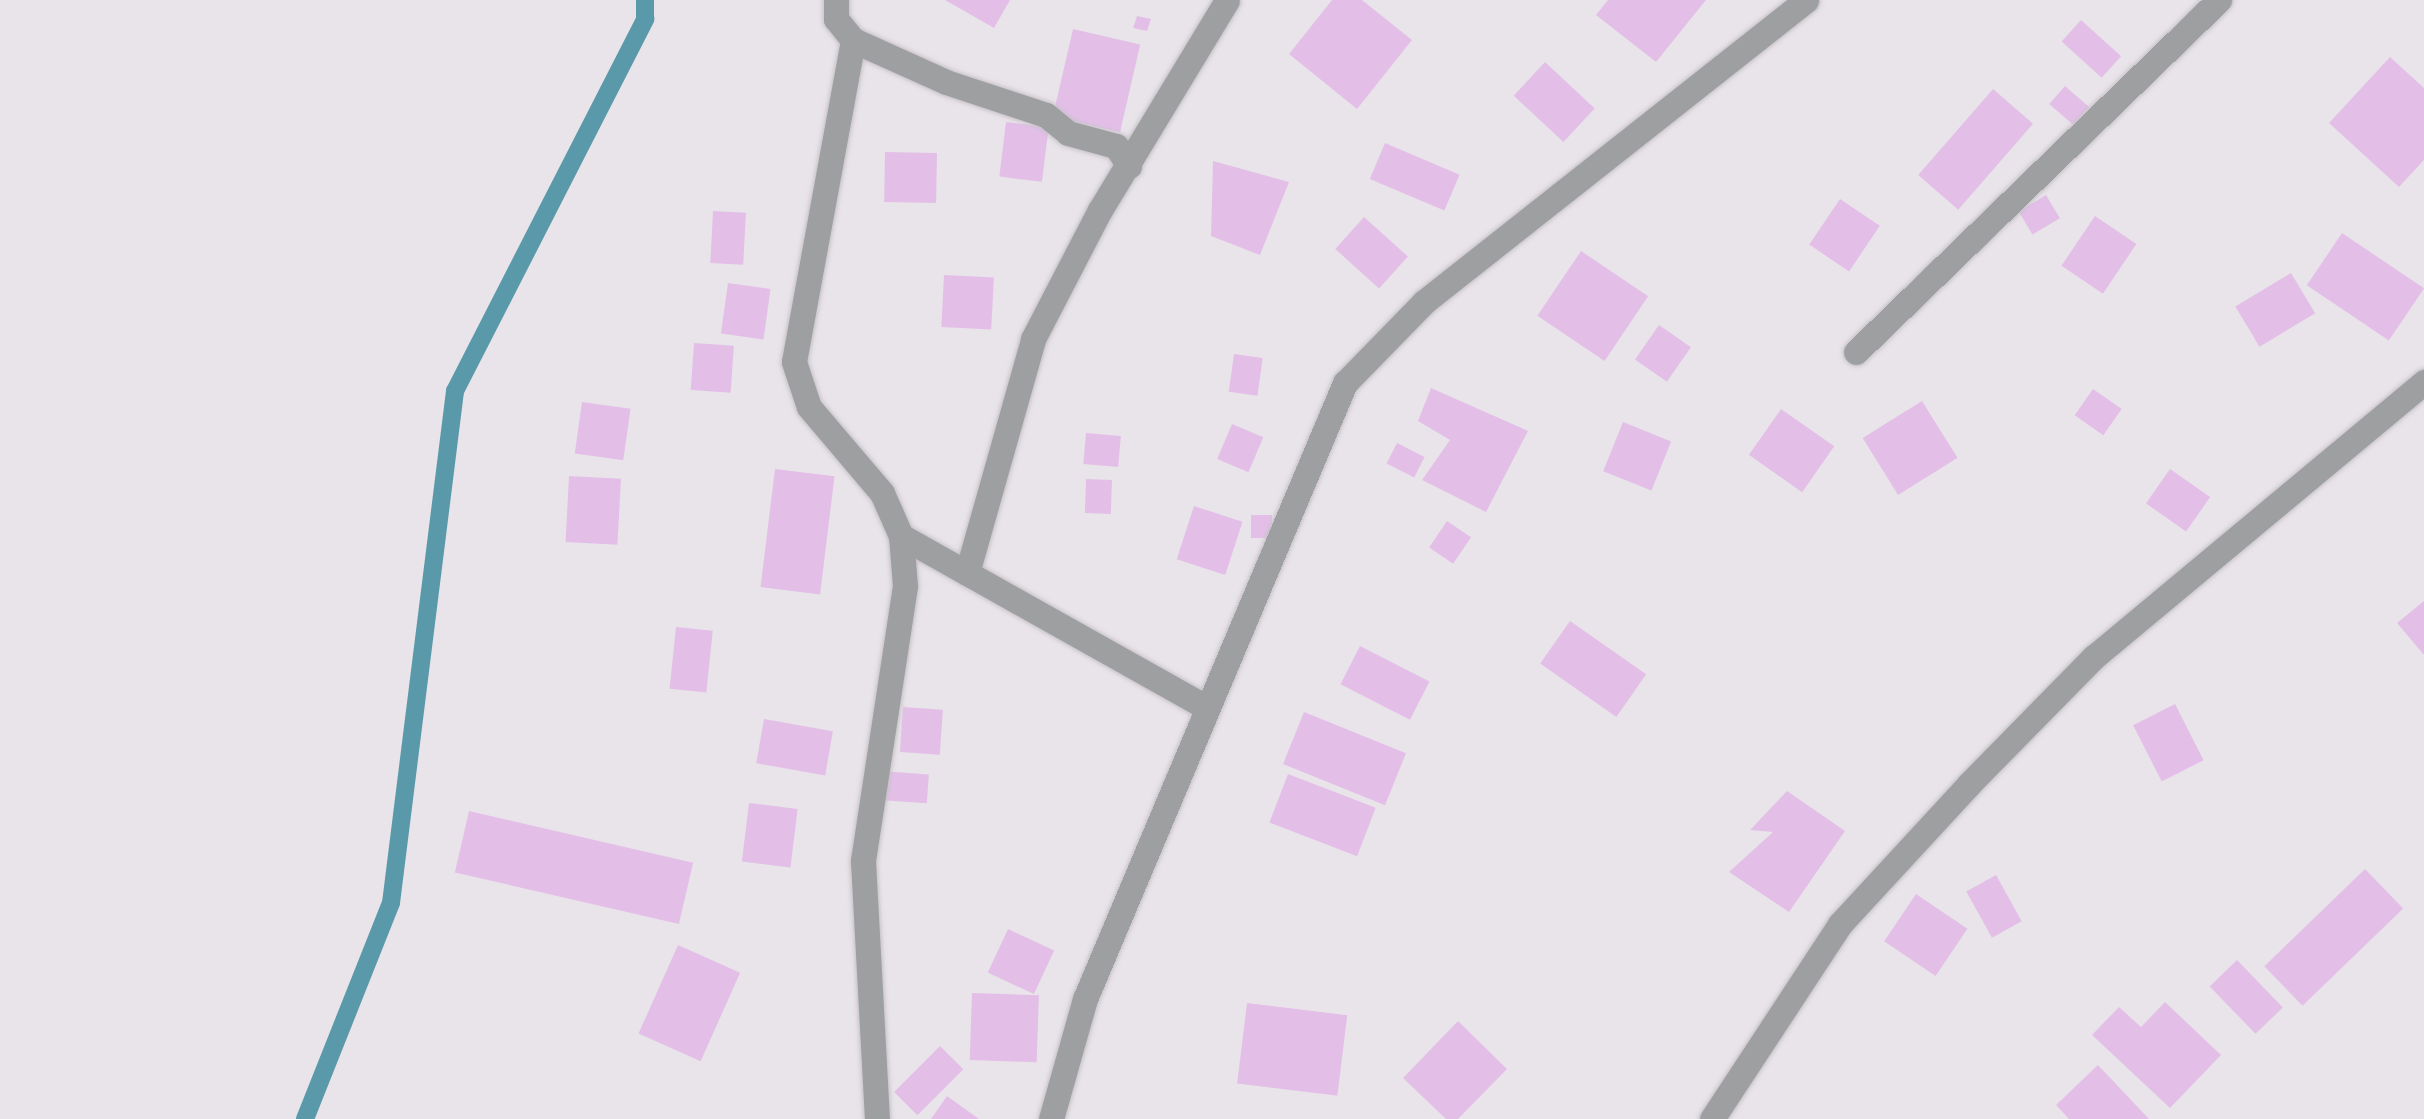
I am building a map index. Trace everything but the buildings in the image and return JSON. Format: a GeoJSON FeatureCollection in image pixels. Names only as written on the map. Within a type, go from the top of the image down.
{"type":"FeatureCollection","features":[{"type":"Feature","properties":{"kind":"street"},"geometry":{"type":"LineString","coordinates":[[836,0],[836,19],[853,40],[946,82],[1046,116],[1068,133],[1116,146],[1129,166]]}},
{"type":"Feature","properties":{"kind":"street"},"geometry":{"type":"LineString","coordinates":[[967,573],[1033,339],[1227,0]]}},
{"type":"Feature","properties":{"kind":"street"},"geometry":{"type":"LineString","coordinates":[[1051,1119],[1085,999],[1204,706],[1345,383],[1424,302],[1806,0]]}},
{"type":"Feature","properties":{"kind":"street"},"geometry":{"type":"LineString","coordinates":[[1856,352],[2219,0]]}},
{"type":"Feature","properties":{"kind":"street"},"geometry":{"type":"LineString","coordinates":[[853,40],[794,362],[809,407],[882,493],[901,536],[905,586],[862,861],[878,1119]]}},
{"type":"Feature","properties":{"kind":"street"},"geometry":{"type":"LineString","coordinates":[[1712,1119],[1840,924],[1969,784],[2094,657],[2424,382]]}},
{"type":"Feature","properties":{"kind":"street"},"geometry":{"type":"LineString","coordinates":[[901,536],[1204,706]]}},
{"type":"Feature","properties":{"kind":"waterway"},"geometry":{"type":"LineString","coordinates":[[305,1119],[391,903],[455,391],[645,19],[645,0]]}}]}
